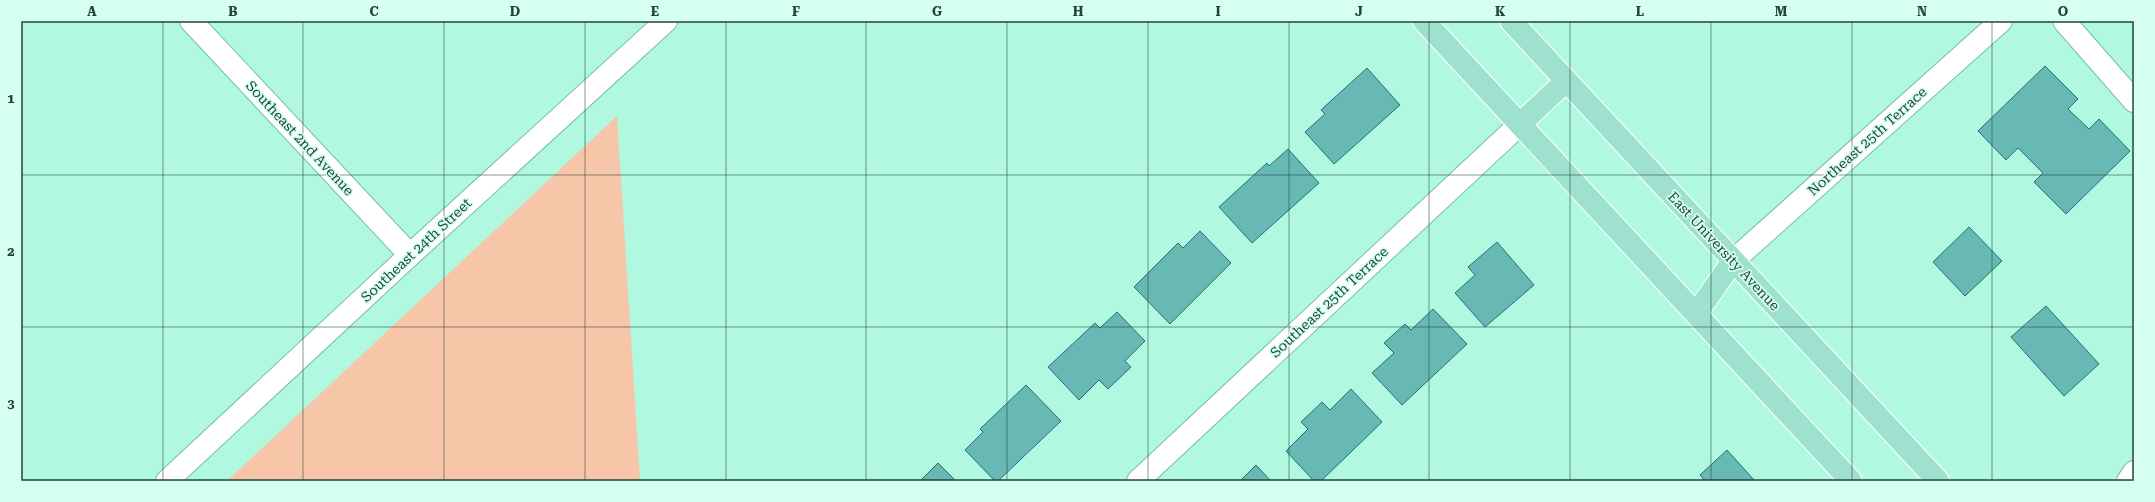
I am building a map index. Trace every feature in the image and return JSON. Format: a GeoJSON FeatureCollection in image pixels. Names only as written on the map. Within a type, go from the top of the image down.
{"type":"FeatureCollection","features":[{"type":"Feature","properties":{"kind":"main road"},"geometry":{"type":"LineString","coordinates":[[1424,21],[1851,481]]}},
{"type":"Feature","properties":{"kind":"main road","name":"East University Avenue"},"geometry":{"type":"LineString","coordinates":[[1511,21],[1938,481]]}},
{"type":"Feature","properties":{"kind":"main road"},"geometry":{"type":"LineString","coordinates":[[1520,124],[1566,81]]}},
{"type":"Feature","properties":{"kind":"main road"},"geometry":{"type":"LineString","coordinates":[[1696,314],[1733,260]]}},
{"type":"Feature","properties":{"kind":"street","name":"Southeast 2nd Avenue"},"geometry":{"type":"LineString","coordinates":[[191,21],[410,255]]}},
{"type":"Feature","properties":{"kind":"street","name":"Southeast 24th Street"},"geometry":{"type":"LineString","coordinates":[[167,481],[410,255],[666,21]]}},
{"type":"Feature","properties":{"kind":"street","name":"Northeast 25th Terrace"},"geometry":{"type":"LineString","coordinates":[[1733,260],[2001,21]]}},
{"type":"Feature","properties":{"kind":"street"},"geometry":{"type":"LineString","coordinates":[[2064,21],[2134,101]]}},
{"type":"Feature","properties":{"kind":"street","name":"Southeast 25th Terrace"},"geometry":{"type":"LineString","coordinates":[[1138,481],[1520,124]]}},
{"type":"Feature","properties":{"kind":"street"},"geometry":{"type":"LineString","coordinates":[[2128,481],[2134,472]]}},
{"type":"Feature","properties":{"kind":"shaded area"},"geometry":{"type":"Polygon","coordinates":[[[617,116],[640,481],[227,481],[617,116]]]}},
{"type":"Feature","properties":{"kind":"building"},"geometry":{"type":"Polygon","coordinates":[[[2045,66],[2078,99],[2068,109],[2089,129],[2099,119],[2130,151],[2066,214],[2034,182],[2043,173],[2018,148],[2006,160],[1978,131],[2045,66]]]}},
{"type":"Feature","properties":{"kind":"building"},"geometry":{"type":"Polygon","coordinates":[[[1367,68],[1400,105],[1334,164],[1305,132],[1325,114],[1321,110],[1367,68]]]}},
{"type":"Feature","properties":{"kind":"building"},"geometry":{"type":"Polygon","coordinates":[[[1288,149],[1319,183],[1252,243],[1219,207],[1267,163],[1269,166],[1288,149]]]}},
{"type":"Feature","properties":{"kind":"building"},"geometry":{"type":"Polygon","coordinates":[[[1969,227],[2002,261],[1965,296],[1933,262],[1969,227]]]}},
{"type":"Feature","properties":{"kind":"building"},"geometry":{"type":"Polygon","coordinates":[[[1200,231],[1231,263],[1170,324],[1134,287],[1178,243],[1183,248],[1200,231]]]}},
{"type":"Feature","properties":{"kind":"building"},"geometry":{"type":"Polygon","coordinates":[[[1497,242],[1534,285],[1485,327],[1455,293],[1475,275],[1468,267],[1497,242]]]}},
{"type":"Feature","properties":{"kind":"building"},"geometry":{"type":"Polygon","coordinates":[[[2046,306],[2099,364],[2064,396],[2011,337],[2046,306]]]}},
{"type":"Feature","properties":{"kind":"building"},"geometry":{"type":"Polygon","coordinates":[[[1433,309],[1467,344],[1402,405],[1372,373],[1394,353],[1384,343],[1405,324],[1411,330],[1433,309]]]}},
{"type":"Feature","properties":{"kind":"building"},"geometry":{"type":"Polygon","coordinates":[[[1117,312],[1145,341],[1125,361],[1131,367],[1108,389],[1099,380],[1079,400],[1048,367],[1095,323],[1100,328],[1117,312]]]}},
{"type":"Feature","properties":{"kind":"building"},"geometry":{"type":"Polygon","coordinates":[[[1026,385],[1061,421],[998,481],[995,481],[965,450],[983,432],[980,429],[1026,385]]]}},
{"type":"Feature","properties":{"kind":"building"},"geometry":{"type":"Polygon","coordinates":[[[1351,389],[1382,422],[1321,481],[1314,481],[1286,451],[1308,429],[1301,422],[1322,402],[1330,410],[1351,389]]]}},
{"type":"Feature","properties":{"kind":"building"},"geometry":{"type":"Polygon","coordinates":[[[1727,450],[1755,481],[1705,481],[1700,475],[1727,450]]]}},
{"type":"Feature","properties":{"kind":"building"},"geometry":{"type":"Polygon","coordinates":[[[938,463],[956,481],[920,481],[938,463]]]}},
{"type":"Feature","properties":{"kind":"building"},"geometry":{"type":"Polygon","coordinates":[[[1256,465],[1271,481],[1240,481],[1256,465]]]}}]}
